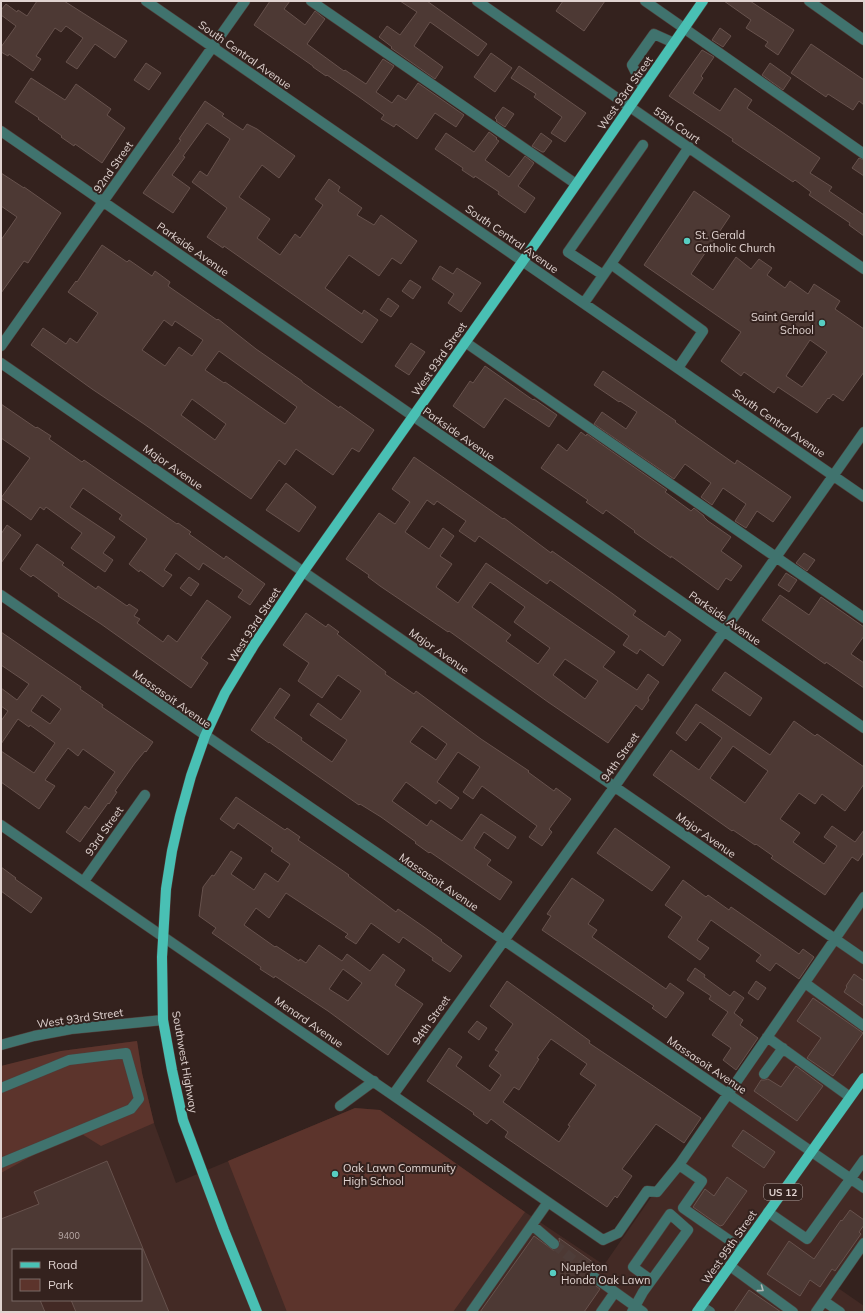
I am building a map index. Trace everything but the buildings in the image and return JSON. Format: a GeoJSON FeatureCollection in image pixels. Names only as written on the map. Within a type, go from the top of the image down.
{"type":"FeatureCollection","features":[{"type":"Feature","properties":{"kind":"main road","name":"West 93rd Street"},"geometry":{"type":"LineString","coordinates":[[205,736],[228,687],[254,644],[523,261],[703,1]]}},
{"type":"Feature","properties":{"kind":"main road","name":"Southwest Highway"},"geometry":{"type":"LineString","coordinates":[[205,736],[189,783],[180,816],[172,850],[166,889],[162,977],[163,1020],[183,1120],[257,1312]]}},
{"type":"Feature","properties":{"kind":"main road","name":"West 95th Street"},"geometry":{"type":"LineString","coordinates":[[699,1309],[864,1078]]}},
{"type":"Feature","properties":{"kind":"street","name":"South Central Avenue"},"geometry":{"type":"LineString","coordinates":[[146,1],[864,497]]}},
{"type":"Feature","properties":{"kind":"street","name":"92nd Street"},"geometry":{"type":"LineString","coordinates":[[1,346],[245,1]]}},
{"type":"Feature","properties":{"kind":"street"},"geometry":{"type":"LineString","coordinates":[[311,1],[576,184]]}},
{"type":"Feature","properties":{"kind":"street","name":"55th Court"},"geometry":{"type":"LineString","coordinates":[[477,1],[864,269]]}},
{"type":"Feature","properties":{"kind":"street"},"geometry":{"type":"LineString","coordinates":[[644,1],[864,154]]}},
{"type":"Feature","properties":{"kind":"street"},"geometry":{"type":"LineString","coordinates":[[809,1],[864,40]]}},
{"type":"Feature","properties":{"kind":"street"},"geometry":{"type":"LineString","coordinates":[[643,87],[632,65],[654,34],[674,42]]}},
{"type":"Feature","properties":{"kind":"street","name":"Parkside Avenue"},"geometry":{"type":"LineString","coordinates":[[1,131],[864,728]]}},
{"type":"Feature","properties":{"kind":"street"},"geometry":{"type":"LineString","coordinates":[[603,275],[568,252],[643,145]]}},
{"type":"Feature","properties":{"kind":"street"},"geometry":{"type":"LineString","coordinates":[[584,303],[688,147]]}},
{"type":"Feature","properties":{"kind":"street"},"geometry":{"type":"LineString","coordinates":[[611,264],[704,331],[678,368]]}},
{"type":"Feature","properties":{"kind":"street"},"geometry":{"type":"LineString","coordinates":[[465,342],[864,618]]}},
{"type":"Feature","properties":{"kind":"street","name":"Major Avenue"},"geometry":{"type":"LineString","coordinates":[[1,363],[864,959]]}},
{"type":"Feature","properties":{"kind":"street","name":"94th Street"},"geometry":{"type":"LineString","coordinates":[[393,1095],[615,786],[864,432]]}},
{"type":"Feature","properties":{"kind":"street","name":"Massasoit Avenue"},"geometry":{"type":"LineString","coordinates":[[1,595],[864,1188]]}},
{"type":"Feature","properties":{"kind":"street","name":"93rd Street"},"geometry":{"type":"LineString","coordinates":[[84,881],[145,794]]}},
{"type":"Feature","properties":{"kind":"street","name":"Menard Avenue"},"geometry":{"type":"LineString","coordinates":[[1,825],[603,1240],[618,1233],[647,1191],[657,1192],[679,1165]]}},
{"type":"Feature","properties":{"kind":"street"},"geometry":{"type":"LineString","coordinates":[[742,1249],[683,1208],[702,1182],[679,1165],[864,897]]}},
{"type":"Feature","properties":{"kind":"street"},"geometry":{"type":"LineString","coordinates":[[805,983],[864,1026]]}},
{"type":"Feature","properties":{"kind":"street","name":"West 93rd Street"},"geometry":{"type":"LineString","coordinates":[[1,1045],[34,1036],[71,1029],[163,1020]]}},
{"type":"Feature","properties":{"kind":"street"},"geometry":{"type":"LineString","coordinates":[[767,1037],[850,1097]]}},
{"type":"Feature","properties":{"kind":"street"},"geometry":{"type":"LineString","coordinates":[[764,1074],[783,1048]]}},
{"type":"Feature","properties":{"kind":"street"},"geometry":{"type":"LineString","coordinates":[[1,1088],[69,1060],[126,1053],[139,1099],[131,1109],[1,1163]]}},
{"type":"Feature","properties":{"kind":"street"},"geometry":{"type":"LineString","coordinates":[[340,1106],[374,1081]]}},
{"type":"Feature","properties":{"kind":"street"},"geometry":{"type":"LineString","coordinates":[[768,1212],[807,1239],[864,1160]]}},
{"type":"Feature","properties":{"kind":"street"},"geometry":{"type":"LineString","coordinates":[[471,1312],[548,1202]]}},
{"type":"Feature","properties":{"kind":"street"},"geometry":{"type":"LineString","coordinates":[[594,1277],[637,1310],[643,1292],[652,1280],[688,1230],[670,1214],[633,1267],[652,1280]]}},
{"type":"Feature","properties":{"kind":"street"},"geometry":{"type":"LineString","coordinates":[[532,1226],[554,1244]]}},
{"type":"Feature","properties":{"kind":"street"},"geometry":{"type":"LineString","coordinates":[[816,1312],[864,1243]]}},
{"type":"Feature","properties":{"kind":"street"},"geometry":{"type":"LineString","coordinates":[[730,1266],[793,1312]]}},
{"type":"Feature","properties":{"kind":"street"},"geometry":{"type":"LineString","coordinates":[[600,1312],[614,1292]]}},
{"type":"Feature","properties":{"kind":"street"},"geometry":{"type":"LineString","coordinates":[[824,1300],[840,1312]]}},
{"type":"Feature","properties":{"kind":"street"},"geometry":{"type":"LineString","coordinates":[[699,1309],[710,1312]]}},
{"type":"Feature","properties":{"kind":"shaded area"},"geometry":{"type":"Polygon","coordinates":[[[864,899],[864,1251],[838,1288],[864,1306],[864,1312],[1,1312],[1,1066],[61,1051],[137,1041],[142,1073],[154,1123],[176,1183],[355,1108],[380,1110],[525,1212],[604,1265],[670,1170],[864,899]]]}},
{"type":"Feature","properties":{"kind":"green space"},"geometry":{"type":"Polygon","coordinates":[[[137,1041],[142,1073],[154,1123],[101,1146],[77,1131],[1,1173],[1,1066],[61,1051],[137,1041]]]}},
{"type":"Feature","properties":{"kind":"green space"},"geometry":{"type":"Polygon","coordinates":[[[355,1108],[380,1110],[525,1212],[453,1312],[287,1312],[228,1161],[355,1108]]]}},
{"type":"Feature","properties":{"kind":"tunnel"},"geometry":{"type":"LineString","coordinates":[[554,1244],[594,1277]]}},
{"type":"Feature","properties":{"kind":"place","name":"St. Gerald Catholic Church"},"geometry":{"type":"Point","coordinates":[687,241]}},
{"type":"Feature","properties":{"kind":"place","name":"Saint Gerald School"},"geometry":{"type":"Point","coordinates":[822,323]}},
{"type":"Feature","properties":{"kind":"place","name":"Oak Lawn Community High School"},"geometry":{"type":"Point","coordinates":[335,1174]}},
{"type":"Feature","properties":{"kind":"place","name":"Napleton Honda Oak Lawn"},"geometry":{"type":"Point","coordinates":[553,1273]}}]}
